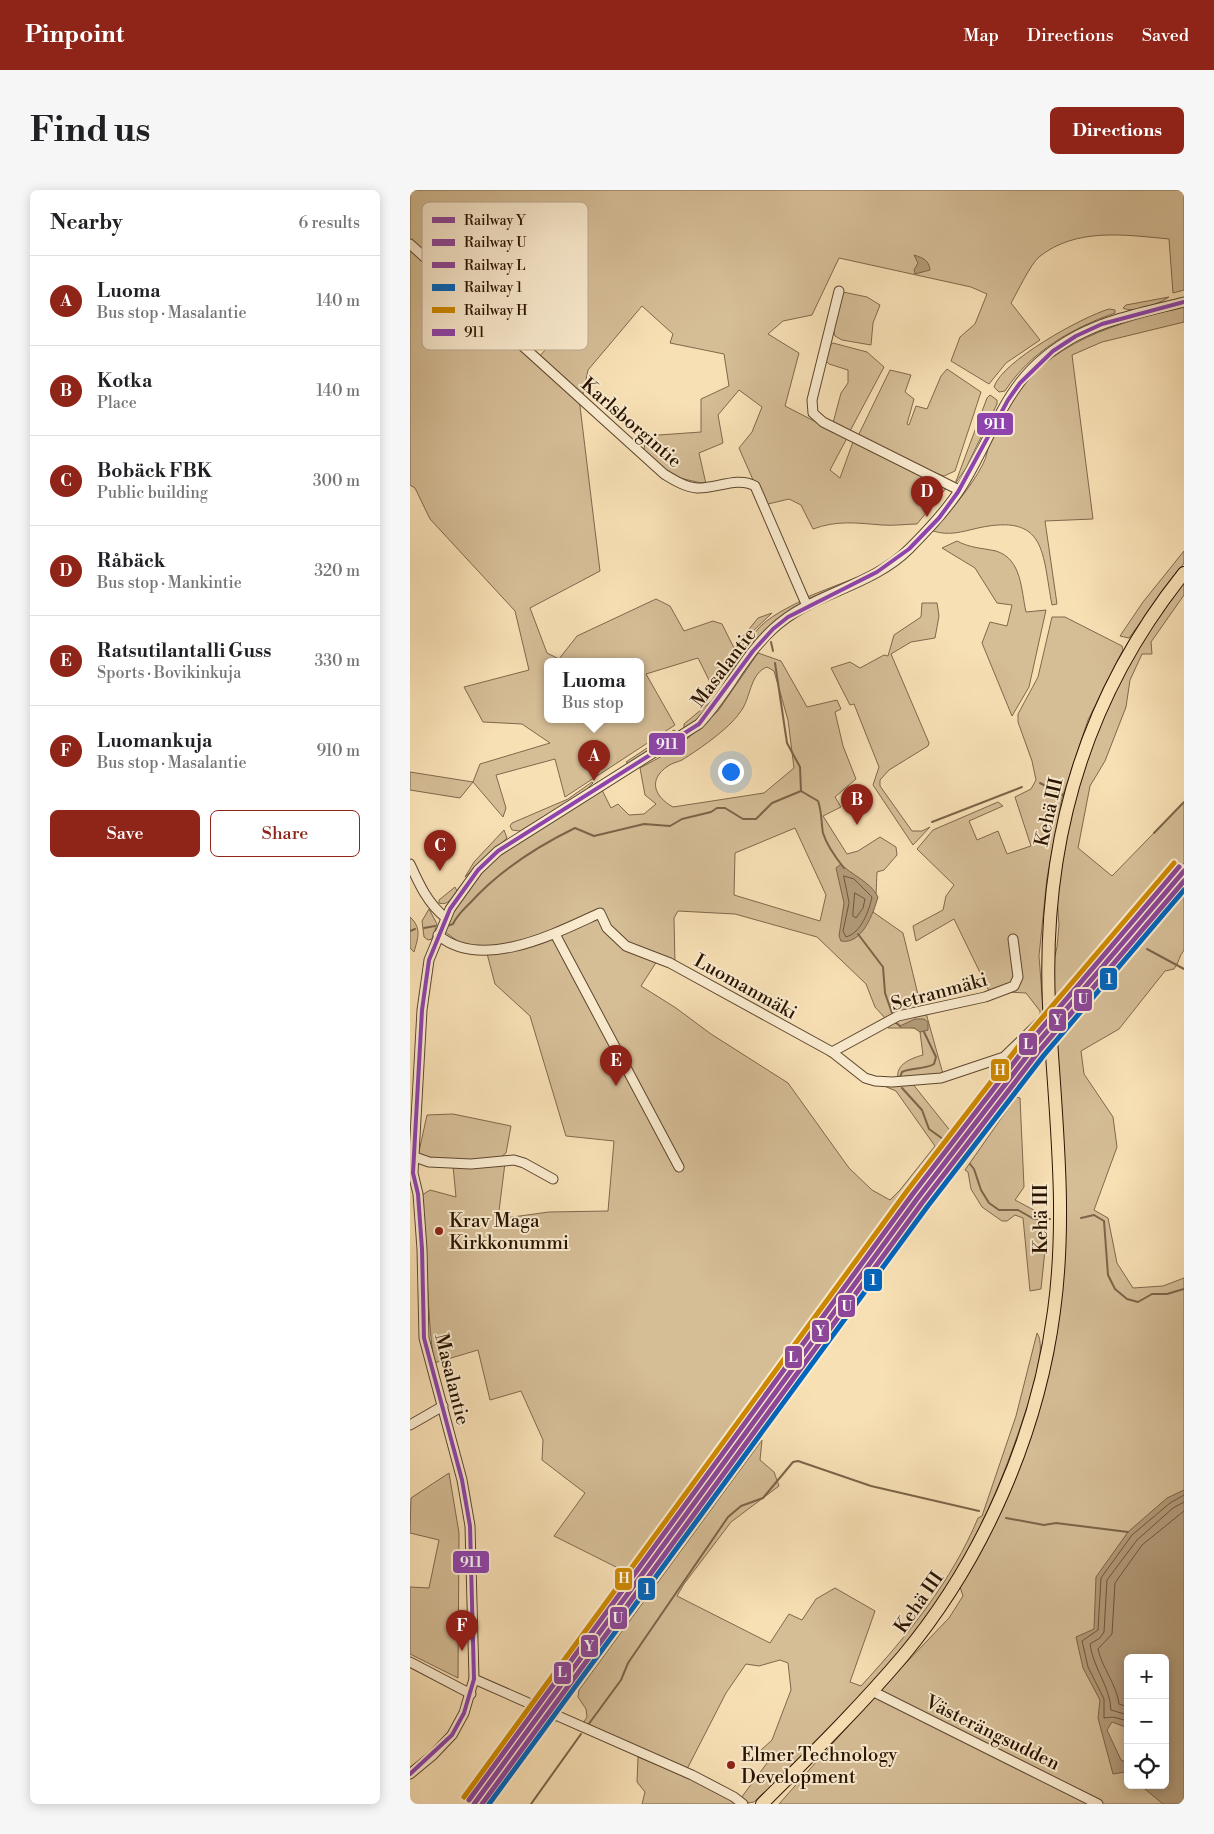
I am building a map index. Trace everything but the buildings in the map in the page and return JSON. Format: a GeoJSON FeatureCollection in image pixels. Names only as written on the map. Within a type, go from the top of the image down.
{"type":"FeatureCollection","features":[{"type":"Feature","properties":{"kind":"highway","name":"Kehä III"},"geometry":{"type":"LineString","coordinates":[[762,1804],[872,1691],[910,1647],[962,1570],[988,1522],[1026,1430],[1050,1339],[1059,1266],[1060,1182],[1049,1000],[1053,882],[1058,844],[1073,782],[1093,725],[1124,661],[1146,624],[1184,573]]}},
{"type":"Feature","properties":{"kind":"street","name":"Karlsborgintie"},"geometry":{"type":"LineString","coordinates":[[410,244],[422,255]]}},
{"type":"Feature","properties":{"kind":"street"},"geometry":{"type":"LineString","coordinates":[[839,290],[812,400],[813,413],[824,422],[959,490]]}},
{"type":"Feature","properties":{"kind":"street","name":"Masalantie"},"geometry":{"type":"LineString","coordinates":[[410,1774],[433,1755],[452,1735],[464,1713],[474,1679],[470,1526],[462,1480],[424,1338],[422,1244],[411,1157],[417,1113],[424,982],[429,960],[446,918],[473,877],[498,851],[699,724],[714,709],[756,648],[773,628],[807,606],[868,578],[907,552],[932,525],[959,490],[1006,400],[1021,380],[1042,360],[1066,342],[1100,325],[1184,302]]}},
{"type":"Feature","properties":{"kind":"street","name":"Karlsborgintie"},"geometry":{"type":"LineString","coordinates":[[527,350],[664,474],[680,483],[696,488],[716,487],[740,481],[748,482],[754,486],[807,606]]}},
{"type":"Feature","properties":{"kind":"street"},"geometry":{"type":"LineString","coordinates":[[410,864],[421,889],[436,910],[446,918]]}},
{"type":"Feature","properties":{"kind":"street","name":"Luomanmäki"},"geometry":{"type":"LineString","coordinates":[[438,935],[460,948],[484,951],[502,949],[555,934],[600,913],[607,928],[626,946],[670,963],[832,1052],[865,1078],[875,1081],[941,1078],[1004,1057],[1038,1023]]}},
{"type":"Feature","properties":{"kind":"street"},"geometry":{"type":"LineString","coordinates":[[555,934],[679,1167]]}},
{"type":"Feature","properties":{"kind":"street","name":"Setranmäki"},"geometry":{"type":"LineString","coordinates":[[832,1052],[898,1016],[985,997],[1014,986],[1018,976],[1013,939]]}},
{"type":"Feature","properties":{"kind":"street"},"geometry":{"type":"LineString","coordinates":[[411,1157],[429,1162],[472,1164],[514,1160],[524,1163],[553,1179]]}},
{"type":"Feature","properties":{"kind":"street"},"geometry":{"type":"LineString","coordinates":[[410,1425],[443,1406]]}},
{"type":"Feature","properties":{"kind":"street"},"geometry":{"type":"LineString","coordinates":[[410,1662],[471,1694]]}},
{"type":"Feature","properties":{"kind":"street"},"geometry":{"type":"LineString","coordinates":[[474,1679],[692,1775],[734,1797],[743,1804]]}},
{"type":"Feature","properties":{"kind":"street","name":"Västerängsudden"},"geometry":{"type":"LineString","coordinates":[[872,1691],[1098,1804]]}},
{"type":"Feature","properties":{"kind":"shaded area"},"geometry":{"type":"Polygon","coordinates":[[[410,190],[1184,190],[1184,290],[1173,293],[1169,239],[1102,235],[1085,237],[1053,247],[1036,261],[1011,303],[1040,340],[1006,363],[989,384],[951,361],[960,337],[975,324],[987,294],[971,287],[839,258],[812,315],[783,321],[768,334],[799,353],[785,406],[847,438],[830,470],[840,478],[854,439],[947,487],[917,524],[839,523],[813,529],[801,505],[789,499],[764,505],[739,448],[752,432],[762,407],[739,390],[718,415],[723,443],[699,453],[706,484],[675,477],[644,454],[645,436],[701,432],[701,399],[729,386],[724,354],[670,343],[673,334],[642,306],[588,370],[583,394],[579,398],[600,571],[530,608],[547,653],[557,658],[544,658],[544,723],[644,723],[644,658],[560,658],[577,636],[656,599],[670,606],[684,631],[713,621],[722,624],[734,648],[758,618],[772,613],[749,635],[715,692],[698,658],[646,674],[675,725],[565,797],[555,759],[496,775],[506,808],[503,817],[473,782],[480,764],[550,743],[522,724],[483,722],[464,687],[529,670],[515,611],[430,519],[415,488],[410,485],[410,190]]]}},
{"type":"Feature","properties":{"kind":"shaded area"},"geometry":{"type":"Polygon","coordinates":[[[843,292],[867,297],[880,305],[873,323],[871,345],[842,340],[835,336],[833,328],[843,292]]]}},
{"type":"Feature","properties":{"kind":"shaded area"},"geometry":{"type":"Polygon","coordinates":[[[1169,297],[1154,305],[1140,309],[1123,308],[1126,305],[1169,297]]]}},
{"type":"Feature","properties":{"kind":"shaded area"},"geometry":{"type":"Polygon","coordinates":[[[1184,307],[1184,322],[1102,342],[1072,355],[1093,519],[1045,521],[1057,604],[1052,605],[1042,554],[1037,541],[1029,532],[1017,526],[1001,525],[955,533],[933,531],[960,499],[978,473],[992,437],[1009,405],[1025,383],[1043,365],[1063,350],[1109,328],[1184,307]]]}},
{"type":"Feature","properties":{"kind":"shaded area"},"geometry":{"type":"Polygon","coordinates":[[[1109,309],[1115,310],[1115,313],[1083,326],[1039,353],[1015,377],[1005,391],[999,392],[994,387],[1000,377],[1012,365],[1044,341],[1081,321],[1109,309]]]}},
{"type":"Feature","properties":{"kind":"shaded area"},"geometry":{"type":"Polygon","coordinates":[[[833,343],[867,352],[884,367],[850,431],[833,423],[841,393],[848,383],[848,370],[829,364],[825,360],[829,346],[833,343]]]}},
{"type":"Feature","properties":{"kind":"shaded area"},"geometry":{"type":"Polygon","coordinates":[[[947,369],[981,392],[955,471],[944,476],[923,469],[858,436],[890,370],[911,375],[905,392],[914,399],[907,424],[909,425],[916,406],[927,409],[941,376],[947,369]]]}},
{"type":"Feature","properties":{"kind":"shaded area"},"geometry":{"type":"Polygon","coordinates":[[[990,395],[997,400],[997,404],[966,468],[955,484],[987,398],[990,395]]]}},
{"type":"Feature","properties":{"kind":"shaded area"},"geometry":{"type":"Polygon","coordinates":[[[957,541],[1005,555],[1016,568],[1019,576],[1026,612],[1046,610],[1029,687],[1012,716],[982,643],[990,622],[1007,626],[1012,605],[997,603],[975,568],[942,548],[957,541]]]}},
{"type":"Feature","properties":{"kind":"shaded area"},"geometry":{"type":"Polygon","coordinates":[[[1184,551],[1184,563],[1129,638],[1120,636],[1143,602],[1184,551]]]}},
{"type":"Feature","properties":{"kind":"shaded area"},"geometry":{"type":"Polygon","coordinates":[[[858,578],[808,599],[807,597],[858,578]]]}},
{"type":"Feature","properties":{"kind":"shaded area"},"geometry":{"type":"Polygon","coordinates":[[[1184,582],[1184,595],[1151,642],[1152,654],[1142,654],[1130,680],[1126,707],[1105,761],[1090,786],[1078,848],[1112,876],[1184,802],[1184,863],[1015,1061],[1007,1059],[1040,1025],[1040,1011],[1026,993],[989,991],[954,919],[916,941],[913,926],[943,910],[946,896],[954,885],[917,849],[933,830],[998,802],[1003,806],[969,821],[977,840],[998,831],[1007,854],[1031,846],[1015,797],[1031,789],[1036,780],[1032,761],[1018,722],[1018,714],[1038,677],[1052,617],[1065,617],[1122,646],[1123,650],[1088,720],[1062,798],[1047,878],[1039,956],[1043,1008],[1057,947],[1059,925],[1057,897],[1064,847],[1080,774],[1106,707],[1135,652],[1184,582]]]}},
{"type":"Feature","properties":{"kind":"shaded area"},"geometry":{"type":"Polygon","coordinates":[[[801,601],[801,604],[765,630],[755,642],[751,639],[766,621],[801,601]]]}},
{"type":"Feature","properties":{"kind":"shaded area"},"geometry":{"type":"Polygon","coordinates":[[[922,603],[937,603],[939,616],[935,638],[911,642],[891,654],[929,743],[928,746],[889,770],[880,780],[880,786],[912,831],[922,831],[930,827],[913,845],[873,785],[879,767],[854,704],[850,705],[831,668],[850,662],[860,668],[884,655],[888,656],[894,635],[921,617],[922,603]]]}},
{"type":"Feature","properties":{"kind":"shaded area"},"geometry":{"type":"Polygon","coordinates":[[[747,644],[751,647],[723,693],[719,692],[747,644]]]}},
{"type":"Feature","properties":{"kind":"shaded area"},"geometry":{"type":"Polygon","coordinates":[[[758,653],[781,661],[807,707],[837,700],[841,709],[835,712],[843,746],[856,779],[835,797],[841,807],[823,816],[847,854],[858,851],[880,837],[896,847],[897,855],[884,870],[877,872],[876,898],[873,912],[903,933],[921,1007],[926,1013],[943,1074],[898,1079],[899,1069],[905,1062],[923,1055],[920,1032],[928,1030],[900,1026],[901,1028],[888,1028],[885,1018],[875,1007],[866,984],[817,937],[735,914],[678,911],[674,918],[675,964],[657,961],[641,986],[676,1008],[711,1034],[788,1083],[849,1168],[872,1190],[890,1200],[935,1146],[896,1091],[882,1085],[912,1083],[956,1138],[882,1242],[628,1573],[554,1536],[585,1493],[542,1460],[543,1440],[521,1391],[490,1400],[478,1350],[434,1363],[422,1195],[430,1190],[456,1197],[453,1166],[505,1163],[498,1219],[549,1212],[608,1211],[614,1141],[566,1136],[530,1016],[495,984],[485,946],[463,945],[445,932],[455,908],[473,883],[498,855],[602,790],[611,808],[618,804],[629,815],[644,814],[656,804],[645,795],[640,768],[677,748],[718,711],[758,653]],[[767,667],[754,679],[743,708],[731,723],[701,747],[661,771],[657,777],[656,788],[667,803],[673,807],[764,793],[794,768],[788,720],[774,671],[767,667]],[[795,828],[735,853],[734,895],[820,921],[826,895],[795,828]]]}},
{"type":"Feature","properties":{"kind":"shaded area"},"geometry":{"type":"Polygon","coordinates":[[[714,699],[699,719],[684,729],[684,724],[714,699]]]}},
{"type":"Feature","properties":{"kind":"shaded area"},"geometry":{"type":"Polygon","coordinates":[[[674,730],[678,733],[630,764],[626,762],[674,730]]]}},
{"type":"Feature","properties":{"kind":"shaded area"},"geometry":{"type":"Polygon","coordinates":[[[410,772],[473,782],[460,798],[410,790],[410,772]]]}},
{"type":"Feature","properties":{"kind":"shaded area"},"geometry":{"type":"Polygon","coordinates":[[[592,782],[585,791],[520,831],[512,830],[510,826],[512,823],[568,799],[592,782]]]}},
{"type":"Feature","properties":{"kind":"shaded area"},"geometry":{"type":"Polygon","coordinates":[[[504,830],[507,838],[465,877],[474,862],[504,830]]]}},
{"type":"Feature","properties":{"kind":"shaded area"},"geometry":{"type":"Polygon","coordinates":[[[1184,881],[1184,950],[1176,967],[1165,971],[1119,1029],[1081,1051],[1084,1074],[1113,1117],[1117,1147],[1094,1210],[1108,1218],[1117,1263],[1133,1288],[1163,1286],[1184,1278],[1184,1804],[779,1804],[880,1690],[949,1618],[963,1596],[960,1587],[993,1526],[1062,1295],[1066,1214],[1056,1031],[1184,881]]]}},
{"type":"Feature","properties":{"kind":"shaded area"},"geometry":{"type":"Polygon","coordinates":[[[455,887],[457,891],[450,901],[442,904],[439,903],[439,900],[455,887]]]}},
{"type":"Feature","properties":{"kind":"shaded area"},"geometry":{"type":"Polygon","coordinates":[[[429,909],[437,924],[432,939],[428,940],[424,937],[422,921],[429,909]]]}},
{"type":"Feature","properties":{"kind":"shaded area"},"geometry":{"type":"Polygon","coordinates":[[[410,917],[418,929],[418,938],[414,952],[410,948],[410,917]]]}},
{"type":"Feature","properties":{"kind":"shaded area"},"geometry":{"type":"Polygon","coordinates":[[[1016,1097],[1020,1098],[1024,1187],[1015,1200],[1045,1216],[1045,1250],[1041,1289],[1030,1291],[1023,1218],[1015,1215],[1007,1221],[1002,1221],[982,1207],[971,1189],[968,1172],[965,1170],[1016,1097]]]}},
{"type":"Feature","properties":{"kind":"shaded area"},"geometry":{"type":"Polygon","coordinates":[[[453,1114],[511,1126],[506,1153],[501,1157],[459,1161],[438,1160],[418,1156],[427,1115],[453,1114]]]}},
{"type":"Feature","properties":{"kind":"shaded area"},"geometry":{"type":"Polygon","coordinates":[[[1037,1333],[1040,1339],[1039,1359],[1029,1403],[996,1491],[978,1531],[957,1569],[914,1633],[864,1693],[810,1749],[754,1802],[747,1803],[741,1798],[770,1759],[760,1751],[772,1740],[791,1690],[788,1663],[780,1660],[759,1666],[746,1664],[726,1693],[687,1769],[583,1723],[587,1717],[586,1709],[578,1697],[579,1690],[762,1440],[760,1460],[774,1472],[779,1486],[731,1522],[677,1596],[770,1643],[789,1614],[802,1620],[816,1599],[835,1588],[875,1611],[850,1682],[861,1686],[895,1648],[942,1586],[978,1518],[982,1516],[1016,1416],[1037,1333]]]}},
{"type":"Feature","properties":{"kind":"shaded area"},"geometry":{"type":"Polygon","coordinates":[[[449,1473],[459,1533],[458,1678],[410,1654],[410,1587],[429,1588],[439,1540],[410,1533],[411,1498],[449,1473]]]}},
{"type":"Feature","properties":{"kind":"shaded area"},"geometry":{"type":"Polygon","coordinates":[[[546,1714],[556,1721],[547,1722],[491,1804],[483,1804],[546,1714]]]}},
{"type":"Feature","properties":{"kind":"shaded area"},"geometry":{"type":"Polygon","coordinates":[[[638,1757],[697,1781],[739,1804],[642,1804],[645,1792],[637,1782],[638,1757]]]}},
{"type":"Feature","properties":{"kind":"water"},"geometry":{"type":"Polygon","coordinates":[[[914,255],[925,260],[930,270],[915,274],[914,270],[918,263],[914,255]]]}},
{"type":"Feature","properties":{"kind":"water"},"geometry":{"type":"Polygon","coordinates":[[[841,864],[871,887],[878,897],[866,927],[855,938],[848,941],[841,941],[839,936],[844,903],[836,868],[841,864]]]}},
{"type":"Feature","properties":{"kind":"water"},"geometry":{"type":"Polygon","coordinates":[[[915,1019],[924,1019],[928,1022],[928,1030],[920,1032],[914,1028],[901,1028],[900,1026],[915,1019]]]}},
{"type":"Feature","properties":{"kind":"water"},"geometry":{"type":"Polygon","coordinates":[[[1184,1490],[1184,1804],[1163,1804],[1145,1789],[1169,1789],[1169,1654],[1124,1654],[1124,1726],[1112,1722],[1107,1730],[1121,1760],[1124,1761],[1124,1772],[1113,1774],[1098,1718],[1100,1700],[1083,1668],[1076,1637],[1094,1629],[1096,1577],[1128,1532],[1167,1498],[1184,1490]]]}},
{"type":"Feature","properties":{"kind":"waterway"},"geometry":{"type":"LineString","coordinates":[[771,642],[773,651]]}},
{"type":"Feature","properties":{"kind":"waterway"},"geometry":{"type":"LineString","coordinates":[[775,663],[787,743],[800,767],[801,791]]}},
{"type":"Feature","properties":{"kind":"waterway"},"geometry":{"type":"LineString","coordinates":[[1040,783],[1063,795]]}},
{"type":"Feature","properties":{"kind":"waterway"},"geometry":{"type":"LineString","coordinates":[[932,822],[1022,787]]}},
{"type":"Feature","properties":{"kind":"waterway"},"geometry":{"type":"LineString","coordinates":[[447,926],[453,924],[456,918],[481,891],[506,870],[546,843],[575,828],[594,836],[644,824],[670,826],[682,819],[711,812],[717,808],[725,808],[743,819],[756,819],[772,803],[801,791],[818,801],[823,833],[832,852],[844,868]]}},
{"type":"Feature","properties":{"kind":"waterway"},"geometry":{"type":"LineString","coordinates":[[1154,833],[1184,802]]}},
{"type":"Feature","properties":{"kind":"waterway"},"geometry":{"type":"LineString","coordinates":[[424,928],[435,926]]}},
{"type":"Feature","properties":{"kind":"waterway"},"geometry":{"type":"LineString","coordinates":[[410,931],[415,929]]}},
{"type":"Feature","properties":{"kind":"waterway"},"geometry":{"type":"LineString","coordinates":[[858,934],[883,967],[885,993],[892,1013]]}},
{"type":"Feature","properties":{"kind":"waterway"},"geometry":{"type":"LineString","coordinates":[[1131,941],[1141,946]]}},
{"type":"Feature","properties":{"kind":"waterway"},"geometry":{"type":"LineString","coordinates":[[1147,949],[1184,969]]}},
{"type":"Feature","properties":{"kind":"waterway"},"geometry":{"type":"LineString","coordinates":[[895,1022],[900,1026]]}},
{"type":"Feature","properties":{"kind":"waterway"},"geometry":{"type":"LineString","coordinates":[[900,1077],[902,1072],[906,1070],[934,1064],[936,1057],[924,1032]]}},
{"type":"Feature","properties":{"kind":"waterway"},"geometry":{"type":"LineString","coordinates":[[902,1088],[922,1110],[929,1129],[947,1142]]}},
{"type":"Feature","properties":{"kind":"waterway"},"geometry":{"type":"LineString","coordinates":[[970,1164],[989,1203],[999,1210],[1018,1210],[1034,1219],[1050,1219]]}},
{"type":"Feature","properties":{"kind":"waterway"},"geometry":{"type":"LineString","coordinates":[[1081,1218],[1094,1215],[1104,1221],[1108,1275],[1115,1289],[1127,1299],[1138,1302],[1152,1294],[1167,1294],[1184,1289]]}},
{"type":"Feature","properties":{"kind":"waterway"},"geometry":{"type":"LineString","coordinates":[[588,1725],[621,1680],[628,1663],[728,1517],[741,1506],[763,1498],[793,1462],[798,1461],[871,1486],[979,1511]]}},
{"type":"Feature","properties":{"kind":"waterway"},"geometry":{"type":"LineString","coordinates":[[1006,1518],[1044,1525],[1056,1523],[1128,1532]]}},
{"type":"Feature","properties":{"kind":"waterway"},"geometry":{"type":"LineString","coordinates":[[491,1804],[547,1722]]}},
{"type":"Feature","properties":{"kind":"waterway"},"geometry":{"type":"LineString","coordinates":[[531,1804],[581,1734]]}},
{"type":"Feature","properties":{"kind":"rail line","name":"H"},"geometry":{"type":"LineString","coordinates":[[464,1797],[907,1191],[1024,1039],[1174,863]]}},
{"type":"Feature","properties":{"kind":"rail line","name":"L"},"geometry":{"type":"LineString","coordinates":[[469,1800],[912,1195],[1029,1043],[1179,867]]}},
{"type":"Feature","properties":{"kind":"rail line","name":"Y"},"geometry":{"type":"LineString","coordinates":[[474,1804],[917,1199],[1034,1047],[1184,871]]}},
{"type":"Feature","properties":{"kind":"rail line","name":"U"},"geometry":{"type":"LineString","coordinates":[[482,1804],[922,1203],[1039,1051],[1184,881]]}},
{"type":"Feature","properties":{"kind":"rail line","name":"1"},"geometry":{"type":"LineString","coordinates":[[489,1804],[927,1207],[1044,1055],[1184,890]]}},
{"type":"Feature","properties":{"kind":"transit line","name":"911"},"geometry":{"type":"LineString","coordinates":[[410,1774],[452,1735],[464,1713],[474,1679],[470,1526],[462,1480],[424,1338],[422,1249],[418,1194],[413,1173],[422,1010],[429,960],[450,909],[478,870],[498,851],[699,724],[753,651],[773,629],[788,617],[877,572],[909,549],[939,518],[958,492],[1008,400],[1020,383],[1053,351],[1076,336],[1102,324],[1184,302]]}},
{"type":"Feature","properties":{"kind":"place","name":"Råbäck"},"geometry":{"type":"Point","coordinates":[927,517]}},
{"type":"Feature","properties":{"kind":"place","name":"Luoma"},"geometry":{"type":"Point","coordinates":[594,781]}},
{"type":"Feature","properties":{"kind":"place","name":"Kotka"},"geometry":{"type":"Point","coordinates":[857,825]}},
{"type":"Feature","properties":{"kind":"place","name":"Bobäck FBK"},"geometry":{"type":"Point","coordinates":[440,871]}},
{"type":"Feature","properties":{"kind":"place","name":"Ratsutilantalli Guss"},"geometry":{"type":"Point","coordinates":[616,1086]}},
{"type":"Feature","properties":{"kind":"place","name":"Krav Maga Kirkkonummi"},"geometry":{"type":"Point","coordinates":[439,1231]}},
{"type":"Feature","properties":{"kind":"place","name":"Luomankuja"},"geometry":{"type":"Point","coordinates":[462,1651]}},
{"type":"Feature","properties":{"kind":"place","name":"Elmer Technology Development"},"geometry":{"type":"Point","coordinates":[731,1765]}}]}
